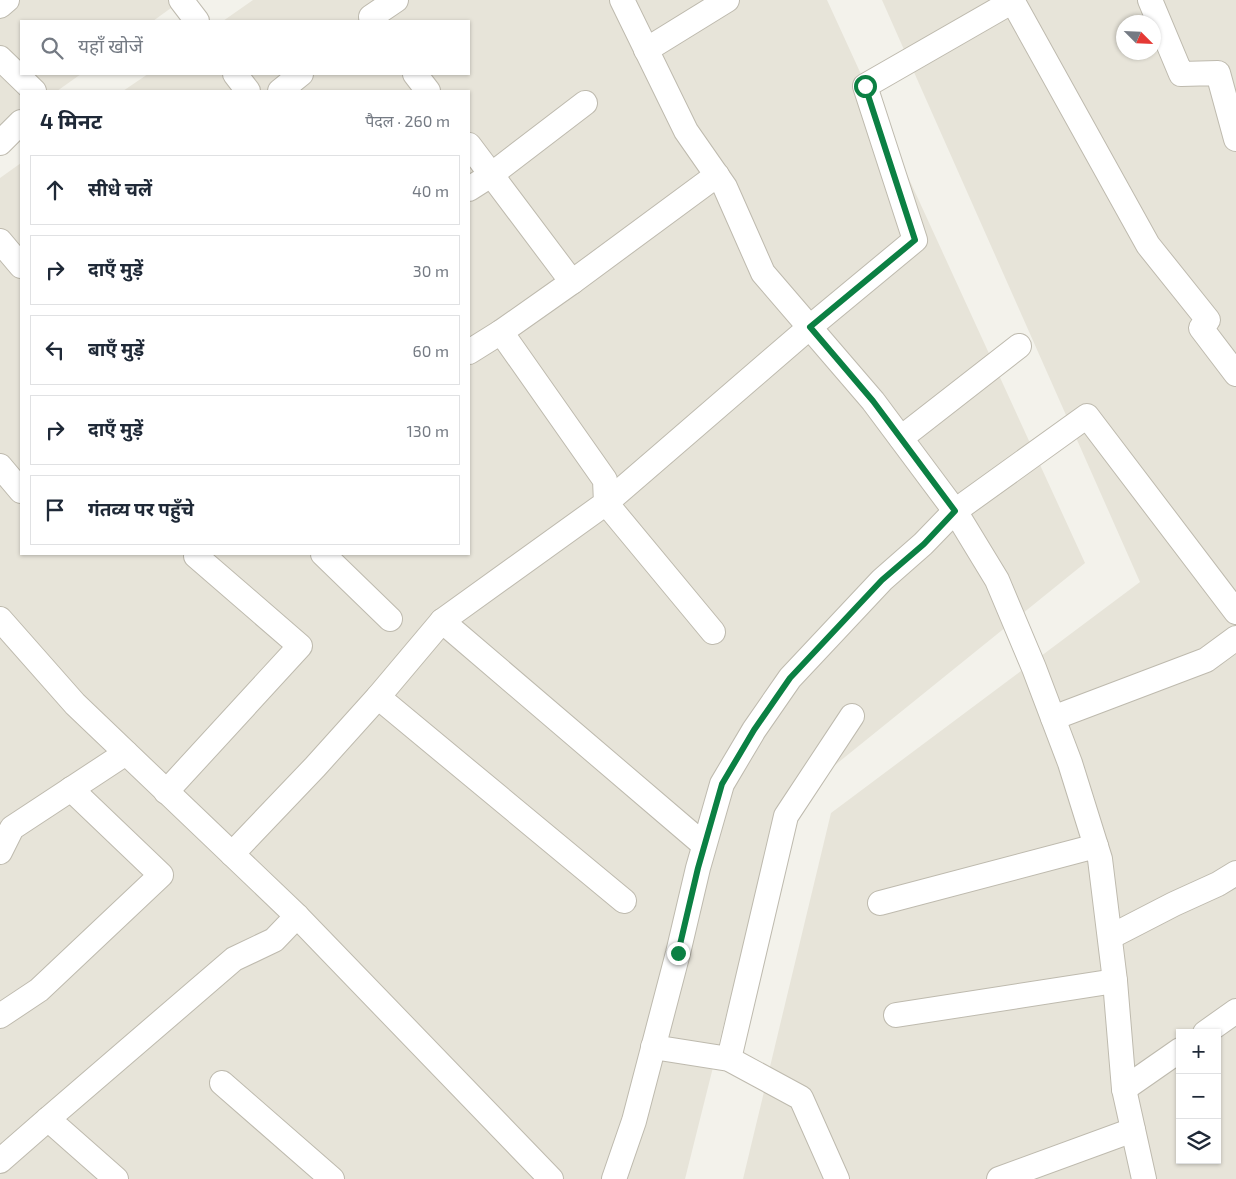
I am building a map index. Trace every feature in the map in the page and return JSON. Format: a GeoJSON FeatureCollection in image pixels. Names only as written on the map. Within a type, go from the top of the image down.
{"type":"FeatureCollection","features":[{"type":"Feature","properties":{"kind":"street"},"geometry":{"type":"LineString","coordinates":[[0,6],[7,0]]}},
{"type":"Feature","properties":{"kind":"street"},"geometry":{"type":"LineString","coordinates":[[181,0],[195,20]]}},
{"type":"Feature","properties":{"kind":"street"},"geometry":{"type":"LineString","coordinates":[[371,20],[396,0]]}},
{"type":"Feature","properties":{"kind":"street"},"geometry":{"type":"LineString","coordinates":[[622,0],[686,131],[725,187],[763,273],[873,401],[955,511],[997,580],[1070,762],[1100,859],[1115,981],[1124,1088],[1144,1179]]}},
{"type":"Feature","properties":{"kind":"street"},"geometry":{"type":"LineString","coordinates":[[646,50],[727,0]]}},
{"type":"Feature","properties":{"kind":"street"},"geometry":{"type":"LineString","coordinates":[[232,854],[378,697],[442,621],[606,504],[810,327],[915,240],[865,86],[1013,0],[1148,245],[1208,320],[1201,328],[1236,374]]}},
{"type":"Feature","properties":{"kind":"street"},"geometry":{"type":"LineString","coordinates":[[1150,0],[1181,74],[1218,73],[1236,140]]}},
{"type":"Feature","properties":{"kind":"street"},"geometry":{"type":"LineString","coordinates":[[0,58],[33,90]]}},
{"type":"Feature","properties":{"kind":"street"},"geometry":{"type":"LineString","coordinates":[[236,75],[247,90]]}},
{"type":"Feature","properties":{"kind":"street"},"geometry":{"type":"LineString","coordinates":[[281,90],[301,75]]}},
{"type":"Feature","properties":{"kind":"street"},"geometry":{"type":"LineString","coordinates":[[416,75],[427,90]]}},
{"type":"Feature","properties":{"kind":"street"},"geometry":{"type":"LineString","coordinates":[[470,188],[491,175],[585,103]]}},
{"type":"Feature","properties":{"kind":"street"},"geometry":{"type":"LineString","coordinates":[[470,146],[572,282]]}},
{"type":"Feature","properties":{"kind":"street"},"geometry":{"type":"LineString","coordinates":[[470,351],[572,282],[717,175]]}},
{"type":"Feature","properties":{"kind":"street"},"geometry":{"type":"LineString","coordinates":[[0,241],[20,265]]}},
{"type":"Feature","properties":{"kind":"street"},"geometry":{"type":"LineString","coordinates":[[501,332],[605,480],[606,504],[713,632]]}},
{"type":"Feature","properties":{"kind":"street"},"geometry":{"type":"LineString","coordinates":[[901,438],[1019,346]]}},
{"type":"Feature","properties":{"kind":"street"},"geometry":{"type":"LineString","coordinates":[[614,1179],[634,1122],[704,845],[722,784],[754,730],[790,678],[882,580],[924,544],[955,511],[1087,416],[1236,612]]}},
{"type":"Feature","properties":{"kind":"street"},"geometry":{"type":"LineString","coordinates":[[0,466],[20,490]]}},
{"type":"Feature","properties":{"kind":"street"},"geometry":{"type":"LineString","coordinates":[[324,555],[390,619]]}},
{"type":"Feature","properties":{"kind":"street"},"geometry":{"type":"LineString","coordinates":[[166,792],[300,646],[196,556]]}},
{"type":"Feature","properties":{"kind":"street"},"geometry":{"type":"LineString","coordinates":[[0,618],[74,704],[297,916],[551,1179]]}},
{"type":"Feature","properties":{"kind":"street"},"geometry":{"type":"LineString","coordinates":[[442,621],[704,845]]}},
{"type":"Feature","properties":{"kind":"street"},"geometry":{"type":"LineString","coordinates":[[1053,718],[1206,660],[1236,638]]}},
{"type":"Feature","properties":{"kind":"street"},"geometry":{"type":"LineString","coordinates":[[378,697],[624,901]]}},
{"type":"Feature","properties":{"kind":"street"},"geometry":{"type":"LineString","coordinates":[[729,1059],[786,816],[852,716]]}},
{"type":"Feature","properties":{"kind":"street"},"geometry":{"type":"LineString","coordinates":[[0,852],[12,828],[126,753]]}},
{"type":"Feature","properties":{"kind":"street"},"geometry":{"type":"LineString","coordinates":[[0,1016],[39,990],[161,875],[71,789]]}},
{"type":"Feature","properties":{"kind":"street"},"geometry":{"type":"LineString","coordinates":[[880,903],[1096,846]]}},
{"type":"Feature","properties":{"kind":"street"},"geometry":{"type":"LineString","coordinates":[[1110,937],[1218,884],[1236,873]]}},
{"type":"Feature","properties":{"kind":"street"},"geometry":{"type":"LineString","coordinates":[[0,1161],[234,960],[274,940],[297,916]]}},
{"type":"Feature","properties":{"kind":"street"},"geometry":{"type":"LineString","coordinates":[[896,1015],[1115,981]]}},
{"type":"Feature","properties":{"kind":"street"},"geometry":{"type":"LineString","coordinates":[[1211,1029],[1236,1011]]}},
{"type":"Feature","properties":{"kind":"street"},"geometry":{"type":"LineString","coordinates":[[653,1047],[729,1059],[801,1098],[837,1179]]}},
{"type":"Feature","properties":{"kind":"street"},"geometry":{"type":"LineString","coordinates":[[1124,1088],[1176,1053]]}},
{"type":"Feature","properties":{"kind":"street"},"geometry":{"type":"LineString","coordinates":[[222,1084],[332,1179]]}},
{"type":"Feature","properties":{"kind":"street"},"geometry":{"type":"LineString","coordinates":[[48,1119],[116,1179]]}},
{"type":"Feature","properties":{"kind":"street"},"geometry":{"type":"LineString","coordinates":[[999,1179],[1133,1130]]}},
{"type":"Feature","properties":{"kind":"shaded area"},"geometry":{"type":"Polygon","coordinates":[[[0,0],[182,0],[154,20],[20,20],[20,75],[80,75],[58,90],[20,90],[20,119],[0,133],[0,0]]]}},
{"type":"Feature","properties":{"kind":"shaded area"},"geometry":{"type":"Polygon","coordinates":[[[253,0],[827,0],[1085,563],[777,812],[685,1179],[0,1179],[0,178],[20,164],[20,555],[470,555],[470,90],[124,90],[147,75],[470,75],[470,20],[224,20],[253,0]]]}},
{"type":"Feature","properties":{"kind":"shaded area"},"geometry":{"type":"Polygon","coordinates":[[[882,0],[1236,0],[1236,1179],[743,1179],[831,813],[1140,582],[882,0]]]}},
{"type":"Feature","properties":{"kind":"route"},"geometry":{"type":"LineString","coordinates":[[678,953],[698,868],[722,784],[754,730],[790,678],[882,580],[924,544],[955,511],[873,401],[810,327],[915,240],[865,86]]}}]}
